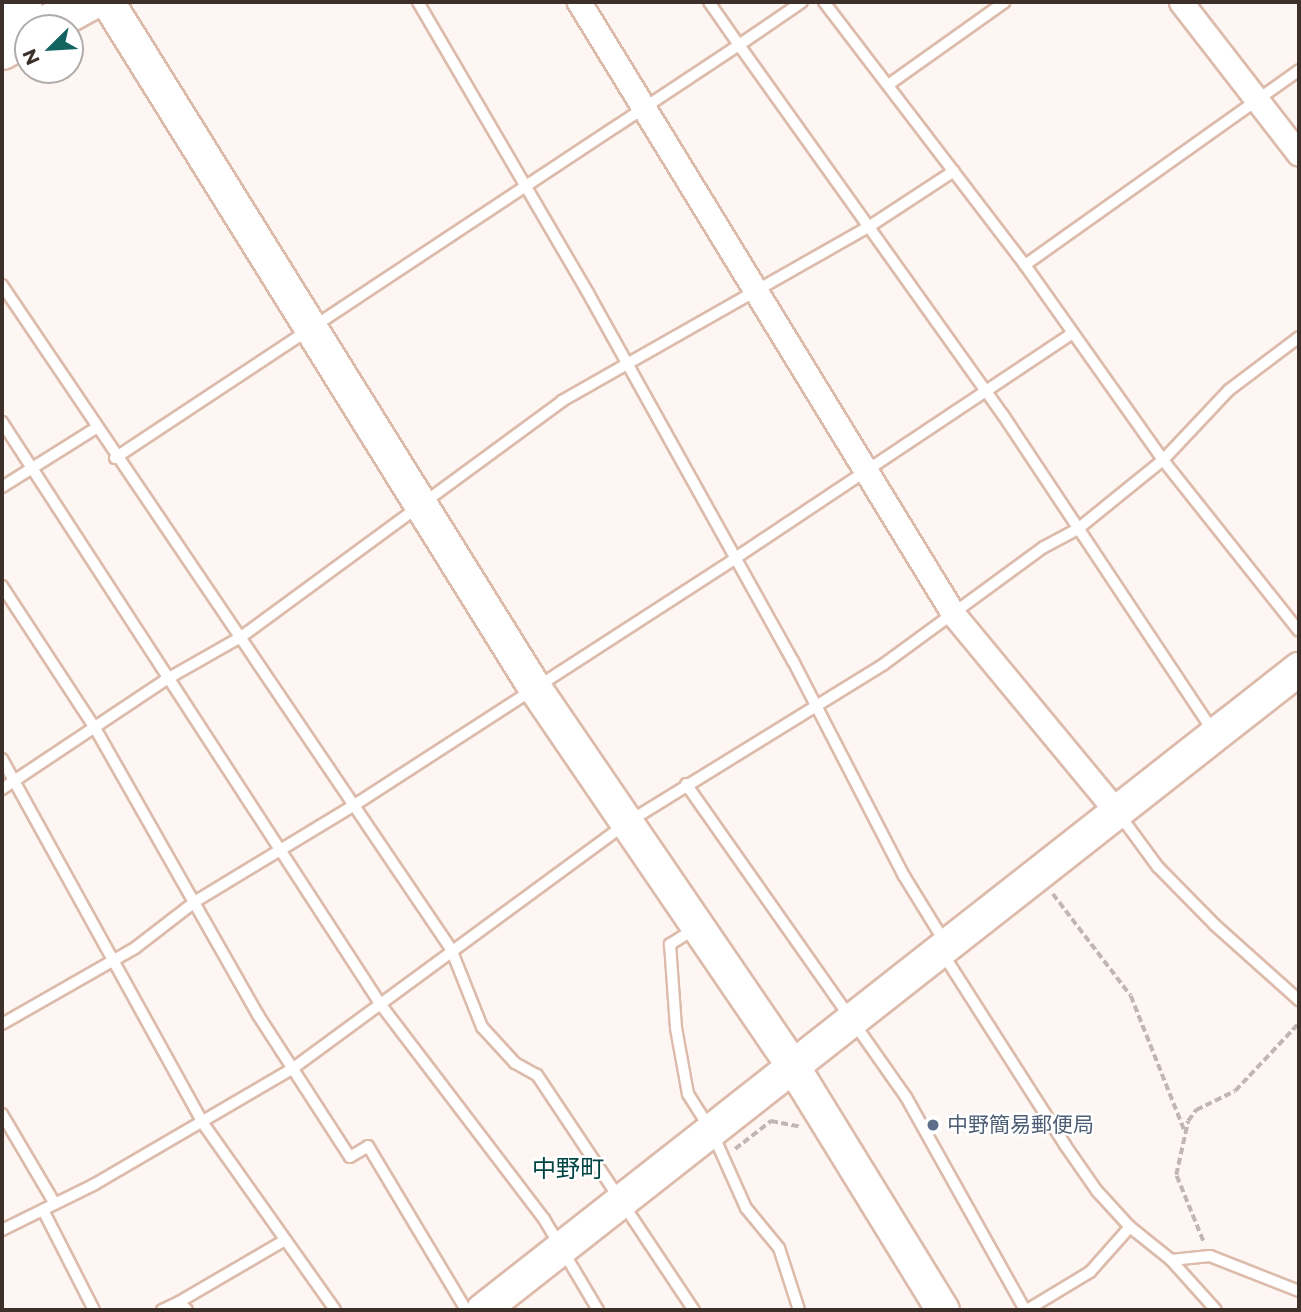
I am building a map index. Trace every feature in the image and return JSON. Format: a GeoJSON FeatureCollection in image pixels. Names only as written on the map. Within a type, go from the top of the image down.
{"type":"FeatureCollection","features":[{"type":"Feature","properties":{"kind":"highway"},"geometry":{"type":"LineString","coordinates":[[2,14],[23,2]]}},
{"type":"Feature","properties":{"kind":"highway"},"geometry":{"type":"LineString","coordinates":[[66,14],[88,2]]}},
{"type":"Feature","properties":{"kind":"street"},"geometry":{"type":"LineString","coordinates":[[108,2],[533,685],[625,824],[794,1068],[943,1310]]}},
{"type":"Feature","properties":{"kind":"street"},"geometry":{"type":"LineString","coordinates":[[579,2],[954,615],[1117,812]]}},
{"type":"Feature","properties":{"kind":"street"},"geometry":{"type":"LineString","coordinates":[[1181,2],[1299,154]]}},
{"type":"Feature","properties":{"kind":"street"},"geometry":{"type":"LineString","coordinates":[[484,1310],[624,1201],[720,1144],[794,1068],[1299,669]]}},
{"type":"Feature","properties":{"kind":"lane"},"geometry":{"type":"LineString","coordinates":[[418,2],[627,365],[815,703],[904,876],[945,949],[1065,1145],[1097,1191],[1130,1227],[1171,1260],[1216,1310]]}},
{"type":"Feature","properties":{"kind":"lane"},"geometry":{"type":"LineString","coordinates":[[709,2],[986,392],[1215,734]]}},
{"type":"Feature","properties":{"kind":"lane"},"geometry":{"type":"LineString","coordinates":[[115,458],[802,2]]}},
{"type":"Feature","properties":{"kind":"lane"},"geometry":{"type":"LineString","coordinates":[[824,2],[1025,265],[1163,460],[1299,631]]}},
{"type":"Feature","properties":{"kind":"lane"},"geometry":{"type":"LineString","coordinates":[[888,85],[1005,2]]}},
{"type":"Feature","properties":{"kind":"lane"},"geometry":{"type":"LineString","coordinates":[[1025,265],[1299,70]]}},
{"type":"Feature","properties":{"kind":"lane"},"geometry":{"type":"LineString","coordinates":[[2,789],[167,679],[241,637],[422,507],[562,401],[870,226],[954,171]]}},
{"type":"Feature","properties":{"kind":"lane"},"geometry":{"type":"LineString","coordinates":[[2,285],[115,458],[356,803],[451,949],[482,1027],[515,1063],[537,1075],[624,1201],[694,1310]]}},
{"type":"Feature","properties":{"kind":"lane"},"geometry":{"type":"LineString","coordinates":[[2,1024],[112,962],[196,901],[356,803],[533,685],[867,473],[1073,332]]}},
{"type":"Feature","properties":{"kind":"lane"},"geometry":{"type":"LineString","coordinates":[[2,1230],[55,1204],[292,1069],[381,1005],[451,949],[625,824],[815,703],[884,664],[1044,547],[1079,528],[1163,460],[1229,390],[1299,337]]}},
{"type":"Feature","properties":{"kind":"lane"},"geometry":{"type":"LineString","coordinates":[[2,422],[381,1005],[564,1248],[598,1310]]}},
{"type":"Feature","properties":{"kind":"lane"},"geometry":{"type":"LineString","coordinates":[[2,487],[96,428]]}},
{"type":"Feature","properties":{"kind":"lane"},"geometry":{"type":"LineString","coordinates":[[2,586],[95,728],[196,901],[223,959],[292,1069],[350,1157],[368,1146],[466,1310]]}},
{"type":"Feature","properties":{"kind":"lane"},"geometry":{"type":"LineString","coordinates":[[2,759],[202,1122],[335,1310]]}},
{"type":"Feature","properties":{"kind":"lane"},"geometry":{"type":"LineString","coordinates":[[686,784],[906,1097],[1026,1310],[1090,1272],[1130,1227]]}},
{"type":"Feature","properties":{"kind":"lane"},"geometry":{"type":"LineString","coordinates":[[1117,812],[1158,867],[1214,925],[1299,1000]]}},
{"type":"Feature","properties":{"kind":"lane"},"geometry":{"type":"LineString","coordinates":[[696,928],[670,944],[676,1028],[688,1094],[720,1144],[734,1188],[779,1248],[799,1310]]}},
{"type":"Feature","properties":{"kind":"lane"},"geometry":{"type":"LineString","coordinates":[[2,1114],[55,1204]]}},
{"type":"Feature","properties":{"kind":"lane"},"geometry":{"type":"LineString","coordinates":[[43,1210],[94,1310]]}},
{"type":"Feature","properties":{"kind":"lane"},"geometry":{"type":"LineString","coordinates":[[162,1310],[183,1306],[285,1240]]}},
{"type":"Feature","properties":{"kind":"lane"},"geometry":{"type":"LineString","coordinates":[[1171,1260],[1210,1256],[1299,1291]]}},
{"type":"Feature","properties":{"kind":"path"},"geometry":{"type":"LineString","coordinates":[[1038,875],[1131,996],[1185,1132]]}},
{"type":"Feature","properties":{"kind":"path"},"geometry":{"type":"LineString","coordinates":[[1210,1256],[1176,1175],[1185,1132],[1196,1110],[1235,1091],[1299,1023]]}},
{"type":"Feature","properties":{"kind":"path"},"geometry":{"type":"LineString","coordinates":[[720,1144],[771,1121],[805,1130]]}},
{"type":"Feature","properties":{"kind":"place","name":"中野簡易郵便局"},"geometry":{"type":"Point","coordinates":[933,1125]}},
{"type":"Feature","properties":{"kind":"district","name":"中野町"},"geometry":{"type":"Point","coordinates":[568,1169]}}]}
